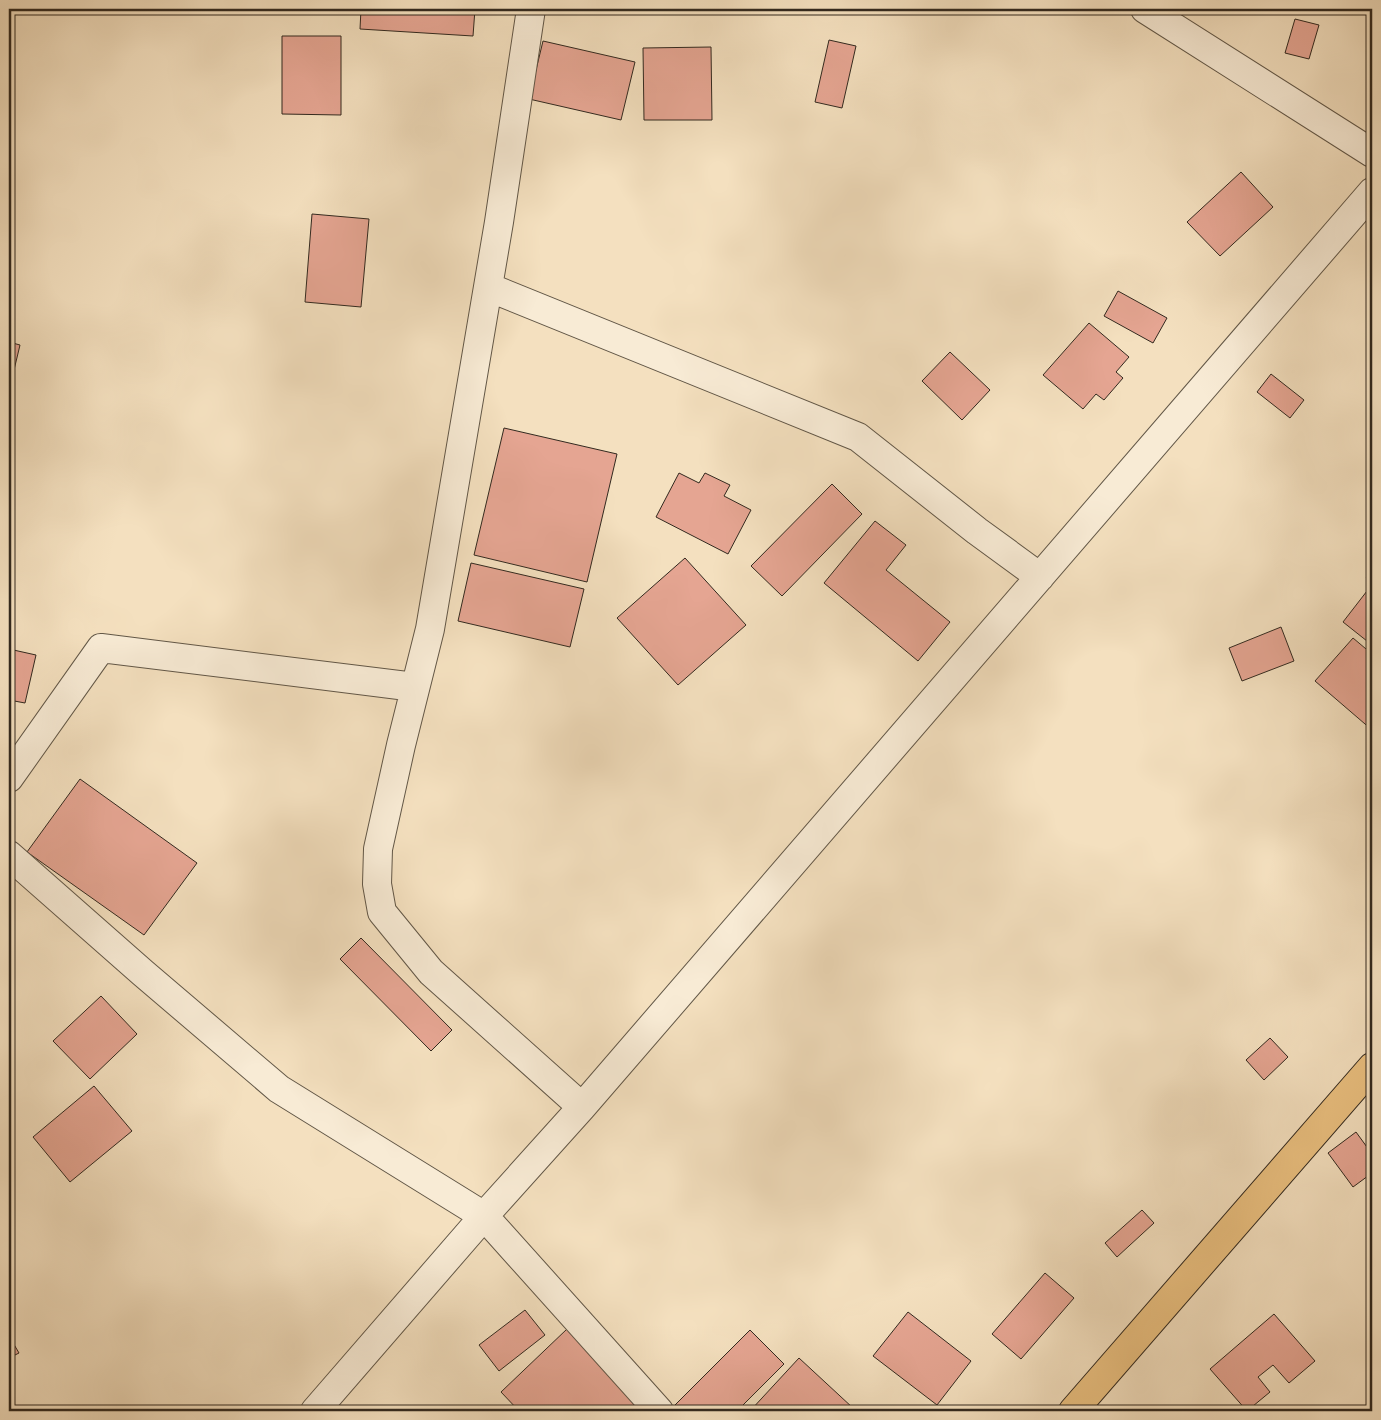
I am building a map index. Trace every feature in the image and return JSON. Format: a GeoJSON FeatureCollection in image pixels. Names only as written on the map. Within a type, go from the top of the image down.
{"type":"FeatureCollection","features":[{"type":"Feature","properties":{"kind":"main road"},"geometry":{"type":"LineString","coordinates":[[1073,1411],[1372,1067]]}},
{"type":"Feature","properties":{"kind":"street"},"geometry":{"type":"LineString","coordinates":[[531,9],[488,287],[430,629],[378,849],[377,884],[382,912],[431,972],[582,1107]]}},
{"type":"Feature","properties":{"kind":"street"},"geometry":{"type":"LineString","coordinates":[[1151,10],[1372,153]]}},
{"type":"Feature","properties":{"kind":"street"},"geometry":{"type":"LineString","coordinates":[[315,1411],[484,1216],[582,1107],[1372,192]]}},
{"type":"Feature","properties":{"kind":"street"},"geometry":{"type":"LineString","coordinates":[[488,287],[858,437],[977,531],[1040,577]]}},
{"type":"Feature","properties":{"kind":"street"},"geometry":{"type":"LineString","coordinates":[[9,778],[101,648],[415,687]]}},
{"type":"Feature","properties":{"kind":"street"},"geometry":{"type":"LineString","coordinates":[[9,854],[279,1089],[484,1216],[659,1411]]}},
{"type":"Feature","properties":{"kind":"building"},"geometry":{"type":"Polygon","coordinates":[[[361,9],[475,9],[473,36],[360,29],[361,9]]]}},
{"type":"Feature","properties":{"kind":"building"},"geometry":{"type":"Polygon","coordinates":[[[1295,19],[1319,25],[1309,59],[1285,53],[1295,19]]]}},
{"type":"Feature","properties":{"kind":"building"},"geometry":{"type":"Polygon","coordinates":[[[282,36],[341,36],[341,115],[282,114],[282,36]]]}},
{"type":"Feature","properties":{"kind":"building"},"geometry":{"type":"Polygon","coordinates":[[[829,40],[856,46],[842,108],[815,102],[829,40]]]}},
{"type":"Feature","properties":{"kind":"building"},"geometry":{"type":"Polygon","coordinates":[[[543,41],[635,62],[621,120],[529,99],[543,41]]]}},
{"type":"Feature","properties":{"kind":"building"},"geometry":{"type":"Polygon","coordinates":[[[711,47],[712,120],[644,120],[643,48],[711,47]]]}},
{"type":"Feature","properties":{"kind":"building"},"geometry":{"type":"Polygon","coordinates":[[[1241,172],[1273,207],[1220,256],[1187,222],[1241,172]]]}},
{"type":"Feature","properties":{"kind":"building"},"geometry":{"type":"Polygon","coordinates":[[[312,214],[369,219],[361,307],[305,302],[312,214]]]}},
{"type":"Feature","properties":{"kind":"building"},"geometry":{"type":"Polygon","coordinates":[[[1118,291],[1167,318],[1153,343],[1104,316],[1118,291]]]}},
{"type":"Feature","properties":{"kind":"building"},"geometry":{"type":"Polygon","coordinates":[[[1089,323],[1129,357],[1116,372],[1123,378],[1104,400],[1096,394],[1083,409],[1043,375],[1089,323]]]}},
{"type":"Feature","properties":{"kind":"building"},"geometry":{"type":"Polygon","coordinates":[[[9,342],[20,345],[14,370],[9,369],[9,342]]]}},
{"type":"Feature","properties":{"kind":"building"},"geometry":{"type":"Polygon","coordinates":[[[950,352],[990,390],[962,420],[922,381],[950,352]]]}},
{"type":"Feature","properties":{"kind":"building"},"geometry":{"type":"Polygon","coordinates":[[[1271,374],[1304,400],[1290,418],[1257,392],[1271,374]]]}},
{"type":"Feature","properties":{"kind":"building"},"geometry":{"type":"Polygon","coordinates":[[[504,428],[617,454],[587,582],[474,555],[504,428]]]}},
{"type":"Feature","properties":{"kind":"building"},"geometry":{"type":"Polygon","coordinates":[[[679,473],[699,483],[705,473],[730,485],[724,496],[751,510],[728,554],[656,517],[679,473]]]}},
{"type":"Feature","properties":{"kind":"building"},"geometry":{"type":"Polygon","coordinates":[[[832,484],[862,514],[782,596],[751,566],[832,484]]]}},
{"type":"Feature","properties":{"kind":"building"},"geometry":{"type":"Polygon","coordinates":[[[875,521],[906,545],[886,570],[950,622],[918,661],[824,583],[875,521]]]}},
{"type":"Feature","properties":{"kind":"building"},"geometry":{"type":"Polygon","coordinates":[[[685,558],[746,625],[678,685],[617,618],[685,558]]]}},
{"type":"Feature","properties":{"kind":"building"},"geometry":{"type":"Polygon","coordinates":[[[471,563],[584,589],[570,647],[458,621],[471,563]]]}},
{"type":"Feature","properties":{"kind":"building"},"geometry":{"type":"Polygon","coordinates":[[[1372,571],[1372,584],[1366,578],[1372,571]]]}},
{"type":"Feature","properties":{"kind":"building"},"geometry":{"type":"Polygon","coordinates":[[[1367,591],[1372,596],[1372,645],[1343,622],[1367,591]]]}},
{"type":"Feature","properties":{"kind":"building"},"geometry":{"type":"Polygon","coordinates":[[[1281,627],[1294,661],[1242,681],[1229,648],[1281,627]]]}},
{"type":"Feature","properties":{"kind":"building"},"geometry":{"type":"Polygon","coordinates":[[[1353,638],[1372,654],[1372,730],[1315,681],[1353,638]]]}},
{"type":"Feature","properties":{"kind":"building"},"geometry":{"type":"Polygon","coordinates":[[[9,649],[36,655],[25,703],[9,700],[9,649]]]}},
{"type":"Feature","properties":{"kind":"building"},"geometry":{"type":"Polygon","coordinates":[[[80,779],[197,863],[144,935],[27,852],[80,779]]]}},
{"type":"Feature","properties":{"kind":"building"},"geometry":{"type":"Polygon","coordinates":[[[361,938],[452,1030],[431,1051],[340,959],[361,938]]]}},
{"type":"Feature","properties":{"kind":"building"},"geometry":{"type":"Polygon","coordinates":[[[101,996],[137,1034],[90,1079],[53,1041],[101,996]]]}},
{"type":"Feature","properties":{"kind":"building"},"geometry":{"type":"Polygon","coordinates":[[[1270,1038],[1288,1057],[1264,1080],[1246,1060],[1270,1038]]]}},
{"type":"Feature","properties":{"kind":"building"},"geometry":{"type":"Polygon","coordinates":[[[94,1086],[132,1131],[70,1182],[33,1137],[94,1086]]]}},
{"type":"Feature","properties":{"kind":"building"},"geometry":{"type":"Polygon","coordinates":[[[1356,1132],[1372,1154],[1372,1173],[1353,1187],[1328,1153],[1356,1132]]]}},
{"type":"Feature","properties":{"kind":"building"},"geometry":{"type":"Polygon","coordinates":[[[1142,1210],[1154,1223],[1117,1257],[1105,1243],[1142,1210]]]}},
{"type":"Feature","properties":{"kind":"building"},"geometry":{"type":"Polygon","coordinates":[[[1045,1273],[1074,1298],[1021,1359],[992,1334],[1045,1273]]]}},
{"type":"Feature","properties":{"kind":"building"},"geometry":{"type":"Polygon","coordinates":[[[525,1310],[545,1335],[499,1371],[479,1345],[525,1310]]]}},
{"type":"Feature","properties":{"kind":"building"},"geometry":{"type":"Polygon","coordinates":[[[908,1312],[971,1361],[937,1405],[873,1356],[908,1312]]]}},
{"type":"Feature","properties":{"kind":"building"},"geometry":{"type":"Polygon","coordinates":[[[1274,1314],[1315,1361],[1289,1383],[1273,1365],[1258,1377],[1270,1392],[1247,1411],[1210,1369],[1274,1314]]]}},
{"type":"Feature","properties":{"kind":"building"},"geometry":{"type":"Polygon","coordinates":[[[567,1329],[641,1411],[519,1411],[501,1392],[567,1329]]]}},
{"type":"Feature","properties":{"kind":"building"},"geometry":{"type":"Polygon","coordinates":[[[750,1330],[784,1364],[737,1411],[681,1411],[675,1405],[750,1330]]]}},
{"type":"Feature","properties":{"kind":"building"},"geometry":{"type":"Polygon","coordinates":[[[9,1336],[19,1353],[9,1358],[9,1336]]]}},
{"type":"Feature","properties":{"kind":"building"},"geometry":{"type":"Polygon","coordinates":[[[799,1358],[853,1408],[850,1411],[750,1411],[799,1358]]]}}]}
